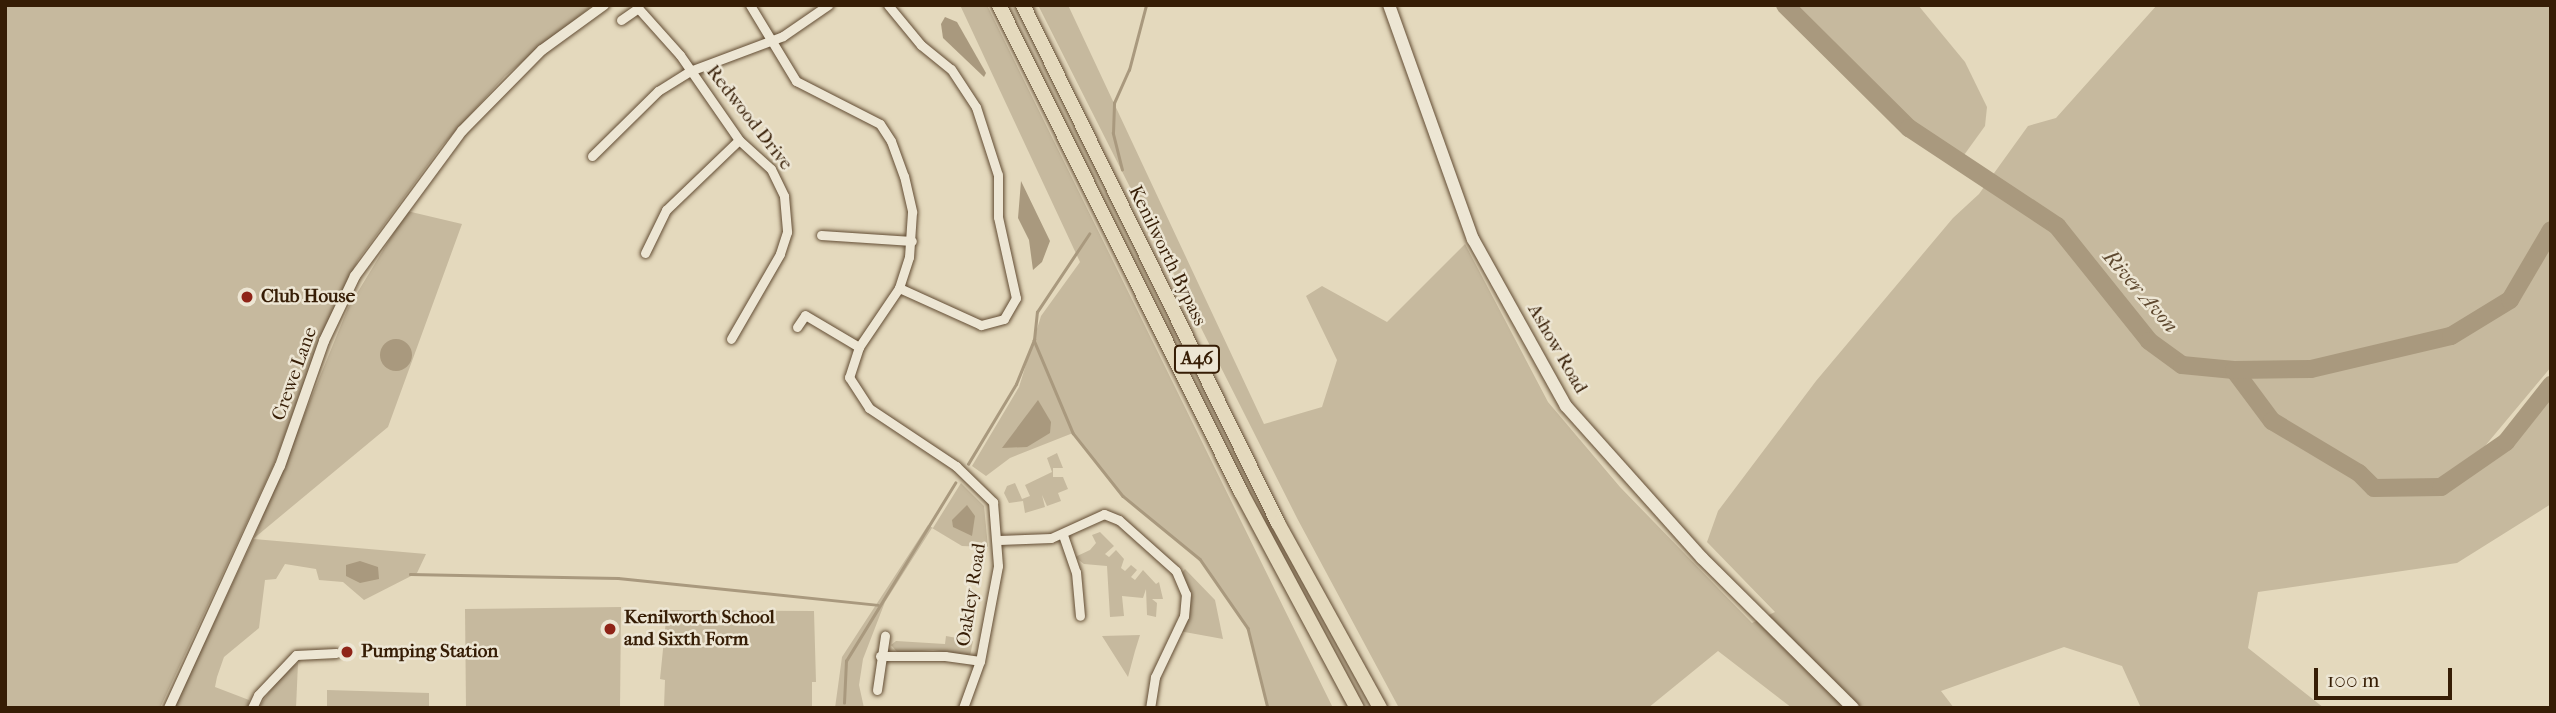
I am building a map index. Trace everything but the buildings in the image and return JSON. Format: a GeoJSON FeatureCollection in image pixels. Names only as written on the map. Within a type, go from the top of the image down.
{"type":"FeatureCollection","features":[{"type":"Feature","properties":{"kind":"highway","name":"Kenilworth Bypass"},"geometry":{"type":"LineString","coordinates":[[999,5],[1235,480],[1357,708]]}},
{"type":"Feature","properties":{"kind":"highway","name":"Kenilworth Bypass"},"geometry":{"type":"LineString","coordinates":[[1023,5],[1279,523],[1380,708]]}},
{"type":"Feature","properties":{"kind":"main road","name":"Ashow Road"},"geometry":{"type":"LineString","coordinates":[[1389,5],[1473,239],[1566,406],[1702,558],[1853,708]]}},
{"type":"Feature","properties":{"kind":"street","name":"Crewe Lane"},"geometry":{"type":"LineString","coordinates":[[169,708],[280,466],[324,341],[355,276],[461,131],[542,50],[604,5]]}},
{"type":"Feature","properties":{"kind":"street"},"geometry":{"type":"LineString","coordinates":[[750,5],[768,41],[796,81],[822,97],[870,116],[886,130],[904,176],[912,241],[899,288],[859,347],[805,315],[797,327]]}},
{"type":"Feature","properties":{"kind":"street"},"geometry":{"type":"LineString","coordinates":[[592,156],[658,91],[690,71],[793,31],[828,5]]}},
{"type":"Feature","properties":{"kind":"street"},"geometry":{"type":"LineString","coordinates":[[888,5],[921,45],[951,69],[976,107],[998,175],[998,217],[1016,298],[1004,319],[981,325],[899,288]]}},
{"type":"Feature","properties":{"kind":"street"},"geometry":{"type":"LineString","coordinates":[[621,20],[640,7]]}},
{"type":"Feature","properties":{"kind":"street","name":"Redwood Drive"},"geometry":{"type":"LineString","coordinates":[[640,7],[739,140],[776,177],[787,213],[780,254],[744,310],[731,340]]}},
{"type":"Feature","properties":{"kind":"street"},"geometry":{"type":"LineString","coordinates":[[645,253],[659,220],[679,195],[739,140]]}},
{"type":"Feature","properties":{"kind":"street"},"geometry":{"type":"LineString","coordinates":[[821,235],[912,241]]}},
{"type":"Feature","properties":{"kind":"street","name":"Oakley Road"},"geometry":{"type":"LineString","coordinates":[[859,347],[850,367],[852,386],[869,408],[986,491],[997,515],[999,566],[980,661],[963,708]]}},
{"type":"Feature","properties":{"kind":"street"},"geometry":{"type":"LineString","coordinates":[[999,540],[1063,535],[1094,515],[1111,515],[1180,575],[1186,594],[1184,616],[1155,677],[1150,708]]}},
{"type":"Feature","properties":{"kind":"street"},"geometry":{"type":"LineString","coordinates":[[1063,535],[1076,572],[1080,616]]}},
{"type":"Feature","properties":{"kind":"street"},"geometry":{"type":"LineString","coordinates":[[877,690],[885,636]]}},
{"type":"Feature","properties":{"kind":"street"},"geometry":{"type":"LineString","coordinates":[[252,708],[258,695],[296,654],[335,653]]}},
{"type":"Feature","properties":{"kind":"street"},"geometry":{"type":"LineString","coordinates":[[880,656],[980,661]]}},
{"type":"Feature","properties":{"kind":"shaded area"},"geometry":{"type":"Polygon","coordinates":[[[5,5],[593,5],[505,76],[441,147],[358,260],[320,340],[274,464],[160,708],[5,708],[5,5]]]}},
{"type":"Feature","properties":{"kind":"shaded area"},"geometry":{"type":"Polygon","coordinates":[[[960,5],[987,5],[1333,708],[1268,708],[1248,628],[1200,559],[1123,496],[1073,433],[1010,458],[986,476],[972,466],[1019,387],[1041,316],[1080,262],[960,5]]]}},
{"type":"Feature","properties":{"kind":"shaded area"},"geometry":{"type":"Polygon","coordinates":[[[1038,5],[1068,5],[1264,424],[1322,407],[1337,360],[1306,296],[1322,286],[1387,322],[1465,244],[1548,402],[1620,487],[1752,623],[1775,612],[1707,542],[1718,511],[1816,381],[1953,218],[1979,194],[2028,126],[2056,118],[2157,5],[2551,5],[2551,367],[2485,446],[2440,479],[2410,487],[2441,487],[2506,442],[2551,385],[2551,504],[2457,563],[2258,592],[2248,648],[2324,708],[2141,708],[2122,666],[2064,647],[1941,691],[1954,708],[1792,708],[1718,651],[1648,708],[1399,708],[1298,520],[1038,5]]]}},
{"type":"Feature","properties":{"kind":"shaded area"},"geometry":{"type":"Polygon","coordinates":[[[1785,5],[1918,5],[1965,62],[1987,107],[1985,126],[1959,162],[1909,128],[1785,5]]]}},
{"type":"Feature","properties":{"kind":"shaded area"},"geometry":{"type":"Polygon","coordinates":[[[945,17],[957,22],[986,73],[984,77],[943,38],[941,24],[945,17]]]}},
{"type":"Feature","properties":{"kind":"shaded area"},"geometry":{"type":"Polygon","coordinates":[[[1021,181],[1050,241],[1042,262],[1033,270],[1029,240],[1018,218],[1021,181]]]}},
{"type":"Feature","properties":{"kind":"shaded area"},"geometry":{"type":"Polygon","coordinates":[[[407,211],[462,224],[388,427],[254,538],[348,308],[407,211]]]}},
{"type":"Feature","properties":{"kind":"shaded area"},"geometry":{"type":"Polygon","coordinates":[[[396,339],[407,344],[412,355],[407,366],[396,371],[385,366],[380,355],[385,344],[396,339]]]}},
{"type":"Feature","properties":{"kind":"shaded area"},"geometry":{"type":"Polygon","coordinates":[[[1038,400],[1051,422],[1050,433],[1027,447],[1002,448],[1038,400]]]}},
{"type":"Feature","properties":{"kind":"shaded area"},"geometry":{"type":"Polygon","coordinates":[[[1057,453],[1063,468],[1053,468],[1053,477],[1063,477],[1068,489],[1058,493],[1061,501],[1047,506],[1042,495],[1045,507],[1025,513],[1023,501],[1009,503],[1004,493],[1007,486],[1015,483],[1022,499],[1030,496],[1025,485],[1052,472],[1047,458],[1057,453]]]}},
{"type":"Feature","properties":{"kind":"shaded area"},"geometry":{"type":"Polygon","coordinates":[[[961,483],[984,506],[988,547],[962,546],[932,528],[885,602],[863,659],[859,685],[864,708],[835,708],[842,657],[928,525],[933,528],[961,483]]]}},
{"type":"Feature","properties":{"kind":"shaded area"},"geometry":{"type":"Polygon","coordinates":[[[967,505],[975,516],[972,536],[953,527],[952,520],[967,505]]]}},
{"type":"Feature","properties":{"kind":"shaded area"},"geometry":{"type":"Polygon","coordinates":[[[1100,532],[1114,546],[1105,554],[1109,557],[1116,550],[1124,559],[1121,568],[1125,571],[1131,565],[1137,570],[1131,577],[1135,580],[1143,570],[1156,584],[1159,582],[1163,599],[1152,599],[1157,603],[1156,617],[1147,615],[1146,589],[1143,598],[1122,596],[1124,616],[1110,617],[1107,566],[1084,564],[1075,557],[1090,550],[1096,543],[1092,535],[1100,532]]]}},
{"type":"Feature","properties":{"kind":"shaded area"},"geometry":{"type":"Polygon","coordinates":[[[253,539],[426,554],[417,573],[364,600],[343,582],[319,580],[316,569],[285,564],[276,579],[265,580],[259,628],[224,657],[217,677],[215,687],[249,700],[248,708],[169,708],[195,663],[253,539]]]}},
{"type":"Feature","properties":{"kind":"shaded area"},"geometry":{"type":"Polygon","coordinates":[[[360,561],[378,567],[379,579],[360,583],[346,576],[346,565],[360,561]]]}},
{"type":"Feature","properties":{"kind":"shaded area"},"geometry":{"type":"Polygon","coordinates":[[[1185,569],[1215,600],[1223,639],[1179,631],[1184,616],[1180,575],[1185,569]]]}},
{"type":"Feature","properties":{"kind":"shaded area"},"geometry":{"type":"Polygon","coordinates":[[[621,607],[620,708],[466,708],[465,609],[621,607]]]}},
{"type":"Feature","properties":{"kind":"shaded area"},"geometry":{"type":"Polygon","coordinates":[[[667,610],[814,611],[816,682],[812,682],[812,708],[664,707],[665,680],[660,679],[667,610]]]}},
{"type":"Feature","properties":{"kind":"shaded area"},"geometry":{"type":"Polygon","coordinates":[[[1140,635],[1135,651],[1128,677],[1102,636],[1140,635]]]}},
{"type":"Feature","properties":{"kind":"shaded area"},"geometry":{"type":"Polygon","coordinates":[[[946,636],[973,641],[970,656],[933,650],[898,653],[891,645],[896,641],[945,644],[946,636]]]}},
{"type":"Feature","properties":{"kind":"shaded area"},"geometry":{"type":"Polygon","coordinates":[[[298,663],[296,708],[258,708],[286,669],[298,663]]]}},
{"type":"Feature","properties":{"kind":"shaded area"},"geometry":{"type":"Polygon","coordinates":[[[327,690],[429,693],[429,708],[327,708],[327,690]]]}},
{"type":"Feature","properties":{"kind":"waterway"},"geometry":{"type":"LineString","coordinates":[[1122,170],[1113,133],[1114,103],[1129,70],[1146,5]]}},
{"type":"Feature","properties":{"kind":"waterway","name":"River Avon"},"geometry":{"type":"LineString","coordinates":[[1785,5],[1909,128],[2057,226],[2149,341],[2182,365],[2234,370],[2272,421],[2359,473],[2374,488],[2441,487],[2506,442],[2551,385]]}},
{"type":"Feature","properties":{"kind":"waterway"},"geometry":{"type":"LineString","coordinates":[[2234,370],[2311,369],[2451,336],[2510,300],[2551,230]]}},
{"type":"Feature","properties":{"kind":"waterway"},"geometry":{"type":"LineString","coordinates":[[968,464],[1016,384],[1034,340],[1037,312],[1089,234]]}},
{"type":"Feature","properties":{"kind":"waterway"},"geometry":{"type":"LineString","coordinates":[[1034,340],[1073,433],[1123,496],[1200,559],[1248,628],[1268,708]]}},
{"type":"Feature","properties":{"kind":"waterway"},"geometry":{"type":"LineString","coordinates":[[844,703],[846,661],[955,483]]}},
{"type":"Feature","properties":{"kind":"waterway"},"geometry":{"type":"LineString","coordinates":[[410,574],[618,578],[878,605]]}},
{"type":"Feature","properties":{"kind":"place","name":"Club House"},"geometry":{"type":"Point","coordinates":[247,297]}},
{"type":"Feature","properties":{"kind":"place","name":"Kenilworth School and Sixth Form"},"geometry":{"type":"Point","coordinates":[610,629]}},
{"type":"Feature","properties":{"kind":"place","name":"Pumping Station"},"geometry":{"type":"Point","coordinates":[347,652]}}]}
